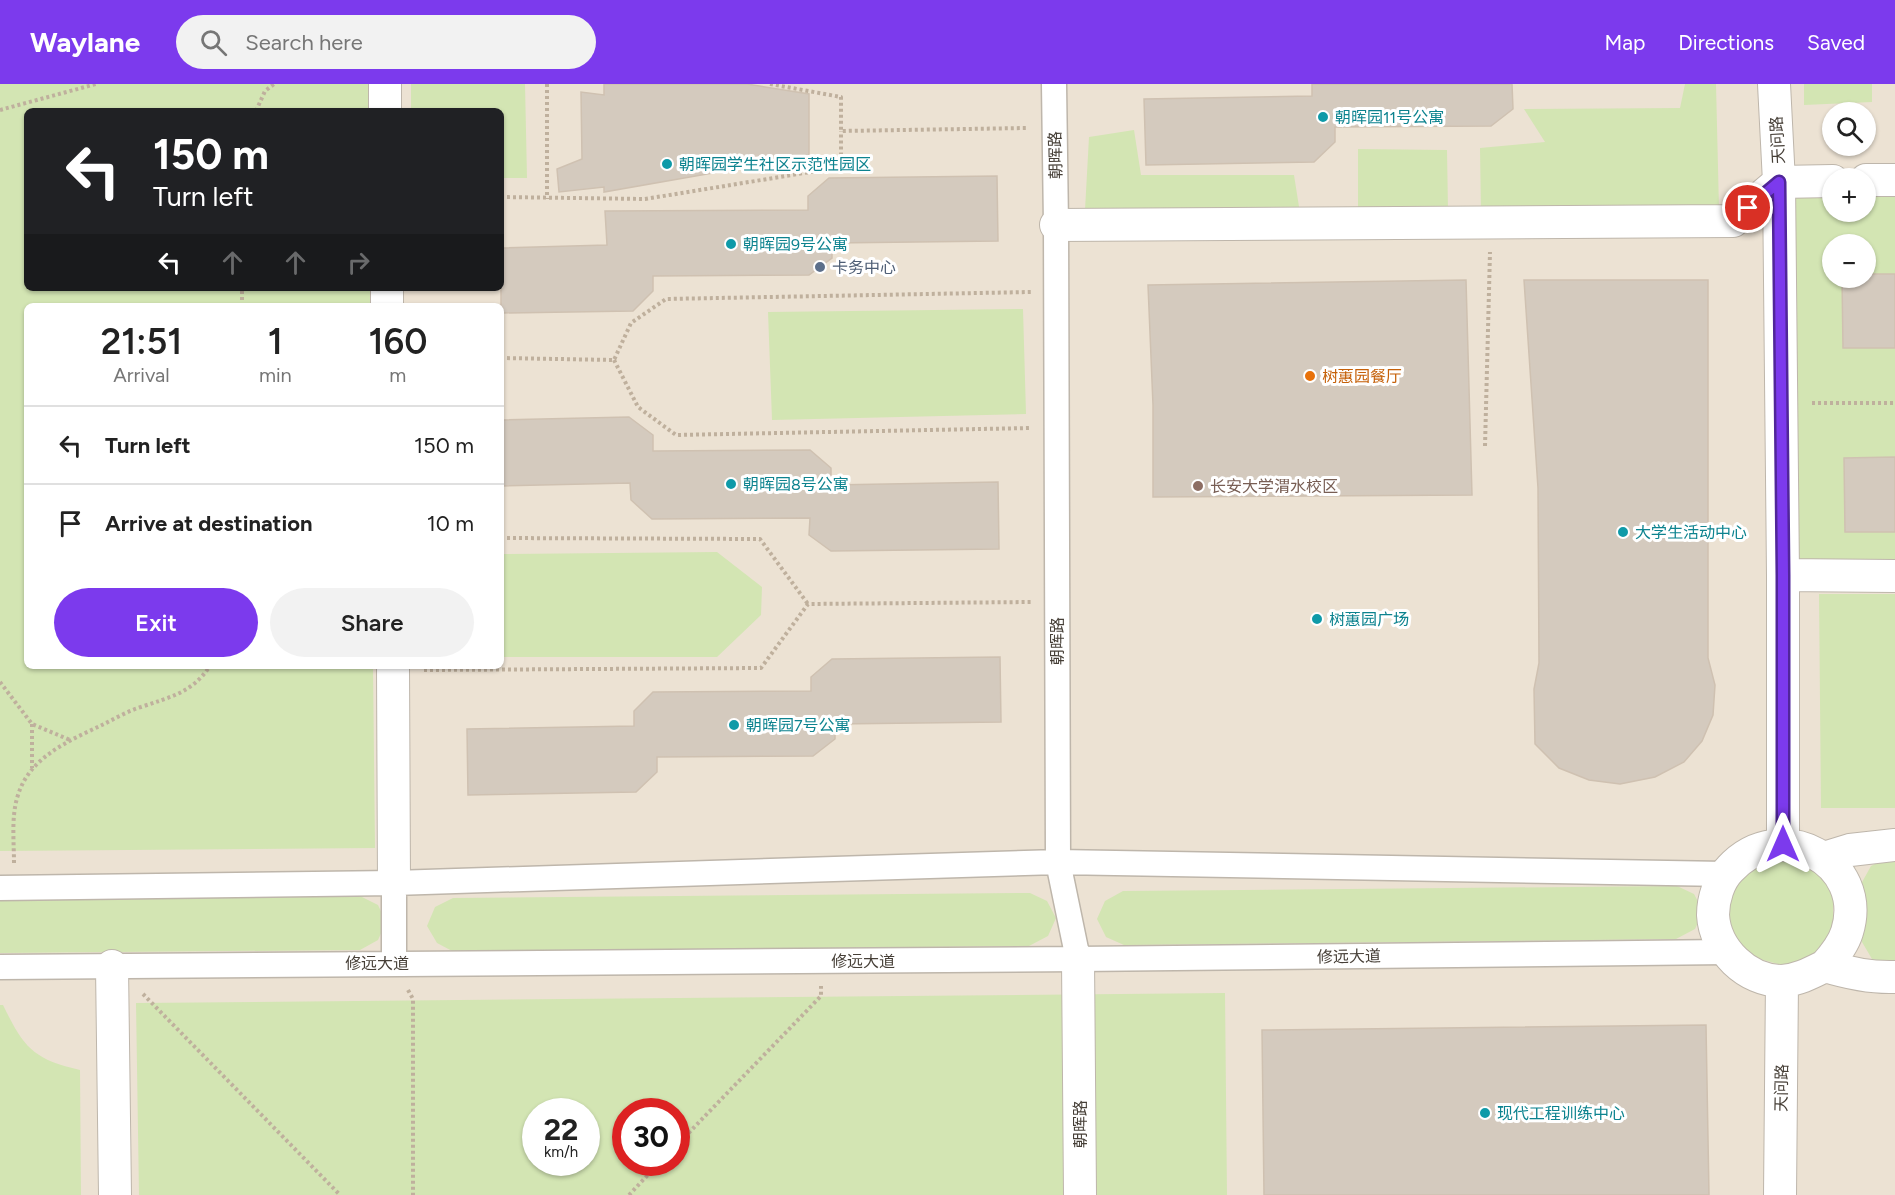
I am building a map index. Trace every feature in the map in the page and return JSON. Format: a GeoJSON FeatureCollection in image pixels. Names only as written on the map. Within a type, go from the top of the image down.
{"type":"FeatureCollection","features":[{"type":"Feature","properties":{"kind":"street"},"geometry":{"type":"LineString","coordinates":[[385,84],[386,108]]}},
{"type":"Feature","properties":{"kind":"street","name":"朝晖路"},"geometry":{"type":"LineString","coordinates":[[1054,84],[1058,862],[1078,959],[1080,1195]]}},
{"type":"Feature","properties":{"kind":"street","name":"天问路"},"geometry":{"type":"LineString","coordinates":[[1774,84],[1779,182],[1783,844]]}},
{"type":"Feature","properties":{"kind":"street"},"geometry":{"type":"LineString","coordinates":[[1876,180],[1895,180]]}},
{"type":"Feature","properties":{"kind":"street"},"geometry":{"type":"LineString","coordinates":[[1056,225],[1491,224],[1733,220],[1779,182],[1822,181]]}},
{"type":"Feature","properties":{"kind":"street"},"geometry":{"type":"LineString","coordinates":[[1783,575],[1895,576]]}},
{"type":"Feature","properties":{"kind":"street"},"geometry":{"type":"LineString","coordinates":[[393,669],[394,963]]}},
{"type":"Feature","properties":{"kind":"street"},"geometry":{"type":"LineString","coordinates":[[1783,844],[1804,848],[1824,858],[1843,882],[1851,912],[1847,932],[1839,951],[1825,966],[1804,977],[1782,981],[1761,977],[1742,967],[1727,952],[1717,934],[1713,914],[1716,893],[1725,874],[1740,858],[1760,847],[1783,844]]}},
{"type":"Feature","properties":{"kind":"street"},"geometry":{"type":"LineString","coordinates":[[1824,858],[1850,850],[1895,845]]}},
{"type":"Feature","properties":{"kind":"street"},"geometry":{"type":"LineString","coordinates":[[7,888],[394,883],[1058,862],[1725,874]]}},
{"type":"Feature","properties":{"kind":"street","name":"修远大道"},"geometry":{"type":"LineString","coordinates":[[0,967],[1727,952]]}},
{"type":"Feature","properties":{"kind":"street"},"geometry":{"type":"LineString","coordinates":[[112,966],[115,1195]]}},
{"type":"Feature","properties":{"kind":"street"},"geometry":{"type":"LineString","coordinates":[[1825,966],[1850,974],[1876,978],[1895,977]]}},
{"type":"Feature","properties":{"kind":"street","name":"天问路"},"geometry":{"type":"LineString","coordinates":[[1780,1195],[1782,981]]}},
{"type":"Feature","properties":{"kind":"path"},"geometry":{"type":"LineString","coordinates":[[0,110],[96,84]]}},
{"type":"Feature","properties":{"kind":"path"},"geometry":{"type":"LineString","coordinates":[[264,84],[265,91]]}},
{"type":"Feature","properties":{"kind":"path"},"geometry":{"type":"LineString","coordinates":[[257,108],[265,91],[274,84]]}},
{"type":"Feature","properties":{"kind":"path"},"geometry":{"type":"LineString","coordinates":[[547,84],[547,199]]}},
{"type":"Feature","properties":{"kind":"path"},"geometry":{"type":"LineString","coordinates":[[504,197],[645,198],[841,167],[841,97],[771,84]]}},
{"type":"Feature","properties":{"kind":"path"},"geometry":{"type":"LineString","coordinates":[[841,132],[1054,128]]}},
{"type":"Feature","properties":{"kind":"path"},"geometry":{"type":"LineString","coordinates":[[1485,446],[1491,224]]}},
{"type":"Feature","properties":{"kind":"path"},"geometry":{"type":"LineString","coordinates":[[614,360],[631,323],[666,299],[1055,292]]}},
{"type":"Feature","properties":{"kind":"path"},"geometry":{"type":"LineString","coordinates":[[504,358],[614,360]]}},
{"type":"Feature","properties":{"kind":"path"},"geometry":{"type":"LineString","coordinates":[[614,360],[638,407],[676,435],[1056,428]]}},
{"type":"Feature","properties":{"kind":"path"},"geometry":{"type":"LineString","coordinates":[[1781,404],[1895,403]]}},
{"type":"Feature","properties":{"kind":"path"},"geometry":{"type":"LineString","coordinates":[[504,538],[760,539],[808,604]]}},
{"type":"Feature","properties":{"kind":"path"},"geometry":{"type":"LineString","coordinates":[[808,604],[1057,602]]}},
{"type":"Feature","properties":{"kind":"path"},"geometry":{"type":"LineString","coordinates":[[504,668],[761,668],[808,604]]}},
{"type":"Feature","properties":{"kind":"path"},"geometry":{"type":"LineString","coordinates":[[7,888],[18,794],[32,768],[70,740],[139,707],[174,698],[202,678],[208,669]]}},
{"type":"Feature","properties":{"kind":"path"},"geometry":{"type":"LineString","coordinates":[[0,682],[32,724],[70,740]]}},
{"type":"Feature","properties":{"kind":"path"},"geometry":{"type":"LineString","coordinates":[[32,724],[32,768]]}},
{"type":"Feature","properties":{"kind":"path"},"geometry":{"type":"LineString","coordinates":[[690,1132],[821,996],[821,961]]}},
{"type":"Feature","properties":{"kind":"path"},"geometry":{"type":"LineString","coordinates":[[394,963],[413,999],[413,1195]]}},
{"type":"Feature","properties":{"kind":"path"},"geometry":{"type":"LineString","coordinates":[[112,966],[152,1002],[340,1195]]}},
{"type":"Feature","properties":{"kind":"path"},"geometry":{"type":"LineString","coordinates":[[629,1195],[647,1176]]}},
{"type":"Feature","properties":{"kind":"shaded area","name":"长安大学渭水校区"},"geometry":{"type":"Polygon","coordinates":[[[0,84],[1895,84],[1895,1195],[0,1195],[0,84]]]}},
{"type":"Feature","properties":{"kind":"green space"},"geometry":{"type":"Polygon","coordinates":[[[0,84],[369,84],[369,108],[24,108],[24,291],[370,291],[370,303],[24,303],[24,669],[373,669],[375,848],[0,851],[0,84]]]}},
{"type":"Feature","properties":{"kind":"green space"},"geometry":{"type":"Polygon","coordinates":[[[411,84],[525,84],[527,178],[504,178],[504,108],[411,108],[411,84]]]}},
{"type":"Feature","properties":{"kind":"green space"},"geometry":{"type":"Polygon","coordinates":[[[1685,84],[1716,84],[1719,209],[1481,213],[1480,148],[1545,142],[1524,109],[1680,108],[1685,84]]]}},
{"type":"Feature","properties":{"kind":"green space"},"geometry":{"type":"Polygon","coordinates":[[[1804,84],[1872,84],[1872,102],[1822,102],[1822,104],[1804,105],[1804,84]]]}},
{"type":"Feature","properties":{"kind":"green space"},"geometry":{"type":"Polygon","coordinates":[[[1134,130],[1141,175],[1294,175],[1300,213],[1085,210],[1089,137],[1134,130]]]}},
{"type":"Feature","properties":{"kind":"green space"},"geometry":{"type":"Polygon","coordinates":[[[1358,149],[1447,150],[1448,210],[1358,212],[1358,149]]]}},
{"type":"Feature","properties":{"kind":"green space"},"geometry":{"type":"Polygon","coordinates":[[[1895,190],[1895,566],[1797,567],[1795,191],[1822,191],[1822,222],[1876,222],[1876,191],[1895,190]]]}},
{"type":"Feature","properties":{"kind":"green space"},"geometry":{"type":"Polygon","coordinates":[[[1023,309],[1026,414],[772,420],[768,312],[1023,309]]]}},
{"type":"Feature","properties":{"kind":"green space"},"geometry":{"type":"Polygon","coordinates":[[[717,552],[762,587],[761,615],[717,657],[504,657],[504,554],[717,552]]]}},
{"type":"Feature","properties":{"kind":"green space"},"geometry":{"type":"Polygon","coordinates":[[[1819,594],[1895,594],[1895,808],[1821,808],[1819,594]]]}},
{"type":"Feature","properties":{"kind":"green space"},"geometry":{"type":"Polygon","coordinates":[[[1773,856],[1799,859],[1821,872],[1833,897],[1833,924],[1823,946],[1806,960],[1782,965],[1752,957],[1734,938],[1727,911],[1734,884],[1773,856]]]}},
{"type":"Feature","properties":{"kind":"green space"},"geometry":{"type":"Polygon","coordinates":[[[1885,859],[1895,859],[1895,963],[1872,959],[1862,942],[1861,884],[1871,866],[1885,859]]]}},
{"type":"Feature","properties":{"kind":"green space"},"geometry":{"type":"Polygon","coordinates":[[[1677,886],[1694,894],[1703,911],[1695,929],[1676,939],[1124,945],[1106,937],[1097,919],[1105,901],[1123,891],[1677,886]]]}},
{"type":"Feature","properties":{"kind":"green space"},"geometry":{"type":"Polygon","coordinates":[[[1030,893],[1047,901],[1056,918],[1048,936],[1029,946],[454,952],[437,943],[427,926],[435,907],[453,898],[1030,893]]]}},
{"type":"Feature","properties":{"kind":"green space"},"geometry":{"type":"Polygon","coordinates":[[[360,896],[378,905],[386,922],[378,940],[360,950],[0,953],[0,899],[360,896]]]}},
{"type":"Feature","properties":{"kind":"green space"},"geometry":{"type":"Polygon","coordinates":[[[1225,993],[1227,1195],[139,1195],[136,1003],[1225,993]]]}},
{"type":"Feature","properties":{"kind":"green space"},"geometry":{"type":"Polygon","coordinates":[[[0,1005],[3,1005],[17,1032],[32,1050],[51,1061],[80,1070],[81,1195],[0,1195],[0,1005]]]}},
{"type":"Feature","properties":{"kind":"building","name":"朝晖园学生社区示范性园区"},"geometry":{"type":"Polygon","coordinates":[[[604,84],[747,84],[809,94],[809,156],[604,192],[604,187],[559,192],[557,169],[582,159],[581,92],[604,95],[604,84]]]}},
{"type":"Feature","properties":{"kind":"building","name":"朝晖园11号公寓"},"geometry":{"type":"Polygon","coordinates":[[[1312,84],[1512,84],[1513,109],[1491,126],[1335,127],[1335,142],[1314,162],[1146,165],[1144,99],[1312,96],[1312,84]]]}},
{"type":"Feature","properties":{"kind":"building","name":"朝晖园9号公寓"},"geometry":{"type":"Polygon","coordinates":[[[997,176],[998,241],[832,243],[832,258],[809,275],[653,276],[653,291],[633,311],[504,313],[501,291],[504,291],[504,248],[607,245],[605,211],[808,210],[808,196],[829,178],[997,176]]]}},
{"type":"Feature","properties":{"kind":"building"},"geometry":{"type":"Polygon","coordinates":[[[1876,274],[1895,274],[1895,348],[1843,348],[1842,288],[1876,288],[1876,274]]]}},
{"type":"Feature","properties":{"kind":"building","name":"树蕙园餐厅"},"geometry":{"type":"Polygon","coordinates":[[[1466,280],[1472,495],[1153,497],[1153,405],[1148,285],[1466,280]]]}},
{"type":"Feature","properties":{"kind":"building","name":"大学生活动中心"},"geometry":{"type":"Polygon","coordinates":[[[1524,280],[1708,280],[1708,658],[1715,685],[1713,715],[1702,741],[1684,762],[1655,777],[1620,784],[1589,780],[1559,768],[1535,744],[1534,689],[1539,663],[1538,488],[1524,280]]]}},
{"type":"Feature","properties":{"kind":"building","name":"朝晖园8号公寓"},"geometry":{"type":"Polygon","coordinates":[[[629,417],[653,435],[653,451],[810,450],[831,468],[831,485],[998,482],[999,549],[831,551],[809,535],[810,518],[652,519],[631,500],[630,483],[504,486],[504,420],[629,417]]]}},
{"type":"Feature","properties":{"kind":"building"},"geometry":{"type":"Polygon","coordinates":[[[1895,457],[1895,532],[1845,532],[1844,458],[1895,457]]]}},
{"type":"Feature","properties":{"kind":"building","name":"朝晖园7号公寓"},"geometry":{"type":"Polygon","coordinates":[[[1000,657],[1001,722],[835,724],[835,739],[813,756],[657,757],[657,772],[636,792],[468,795],[467,729],[634,726],[634,711],[653,692],[811,691],[811,677],[832,659],[1000,657]]]}},
{"type":"Feature","properties":{"kind":"building","name":"现代工程训练中心"},"geometry":{"type":"Polygon","coordinates":[[[1706,1025],[1709,1195],[1264,1195],[1262,1030],[1706,1025]]]}},
{"type":"Feature","properties":{"kind":"place","name":"朝晖园11号公寓"},"geometry":{"type":"Point","coordinates":[1323,117]}},
{"type":"Feature","properties":{"kind":"place","name":"朝晖园学生社区示范性园区"},"geometry":{"type":"Point","coordinates":[667,164]}},
{"type":"Feature","properties":{"kind":"place","name":"朝晖园9号公寓"},"geometry":{"type":"Point","coordinates":[731,244]}},
{"type":"Feature","properties":{"kind":"place","name":"卡务中心"},"geometry":{"type":"Point","coordinates":[820,267]}},
{"type":"Feature","properties":{"kind":"place","name":"树蕙园餐厅"},"geometry":{"type":"Point","coordinates":[1310,376]}},
{"type":"Feature","properties":{"kind":"place","name":"朝晖园8号公寓"},"geometry":{"type":"Point","coordinates":[731,484]}},
{"type":"Feature","properties":{"kind":"place","name":"长安大学渭水校区"},"geometry":{"type":"Point","coordinates":[1198,486]}},
{"type":"Feature","properties":{"kind":"place","name":"大学生活动中心"},"geometry":{"type":"Point","coordinates":[1623,532]}},
{"type":"Feature","properties":{"kind":"place","name":"树蕙园广场"},"geometry":{"type":"Point","coordinates":[1317,619]}},
{"type":"Feature","properties":{"kind":"place","name":"朝晖园7号公寓"},"geometry":{"type":"Point","coordinates":[734,725]}},
{"type":"Feature","properties":{"kind":"place","name":"现代工程训练中心"},"geometry":{"type":"Point","coordinates":[1485,1113]}},
{"type":"Feature","properties":{"kind":"route"},"geometry":{"type":"LineString","coordinates":[[1748,208],[1779,182],[1783,844]]}}]}
